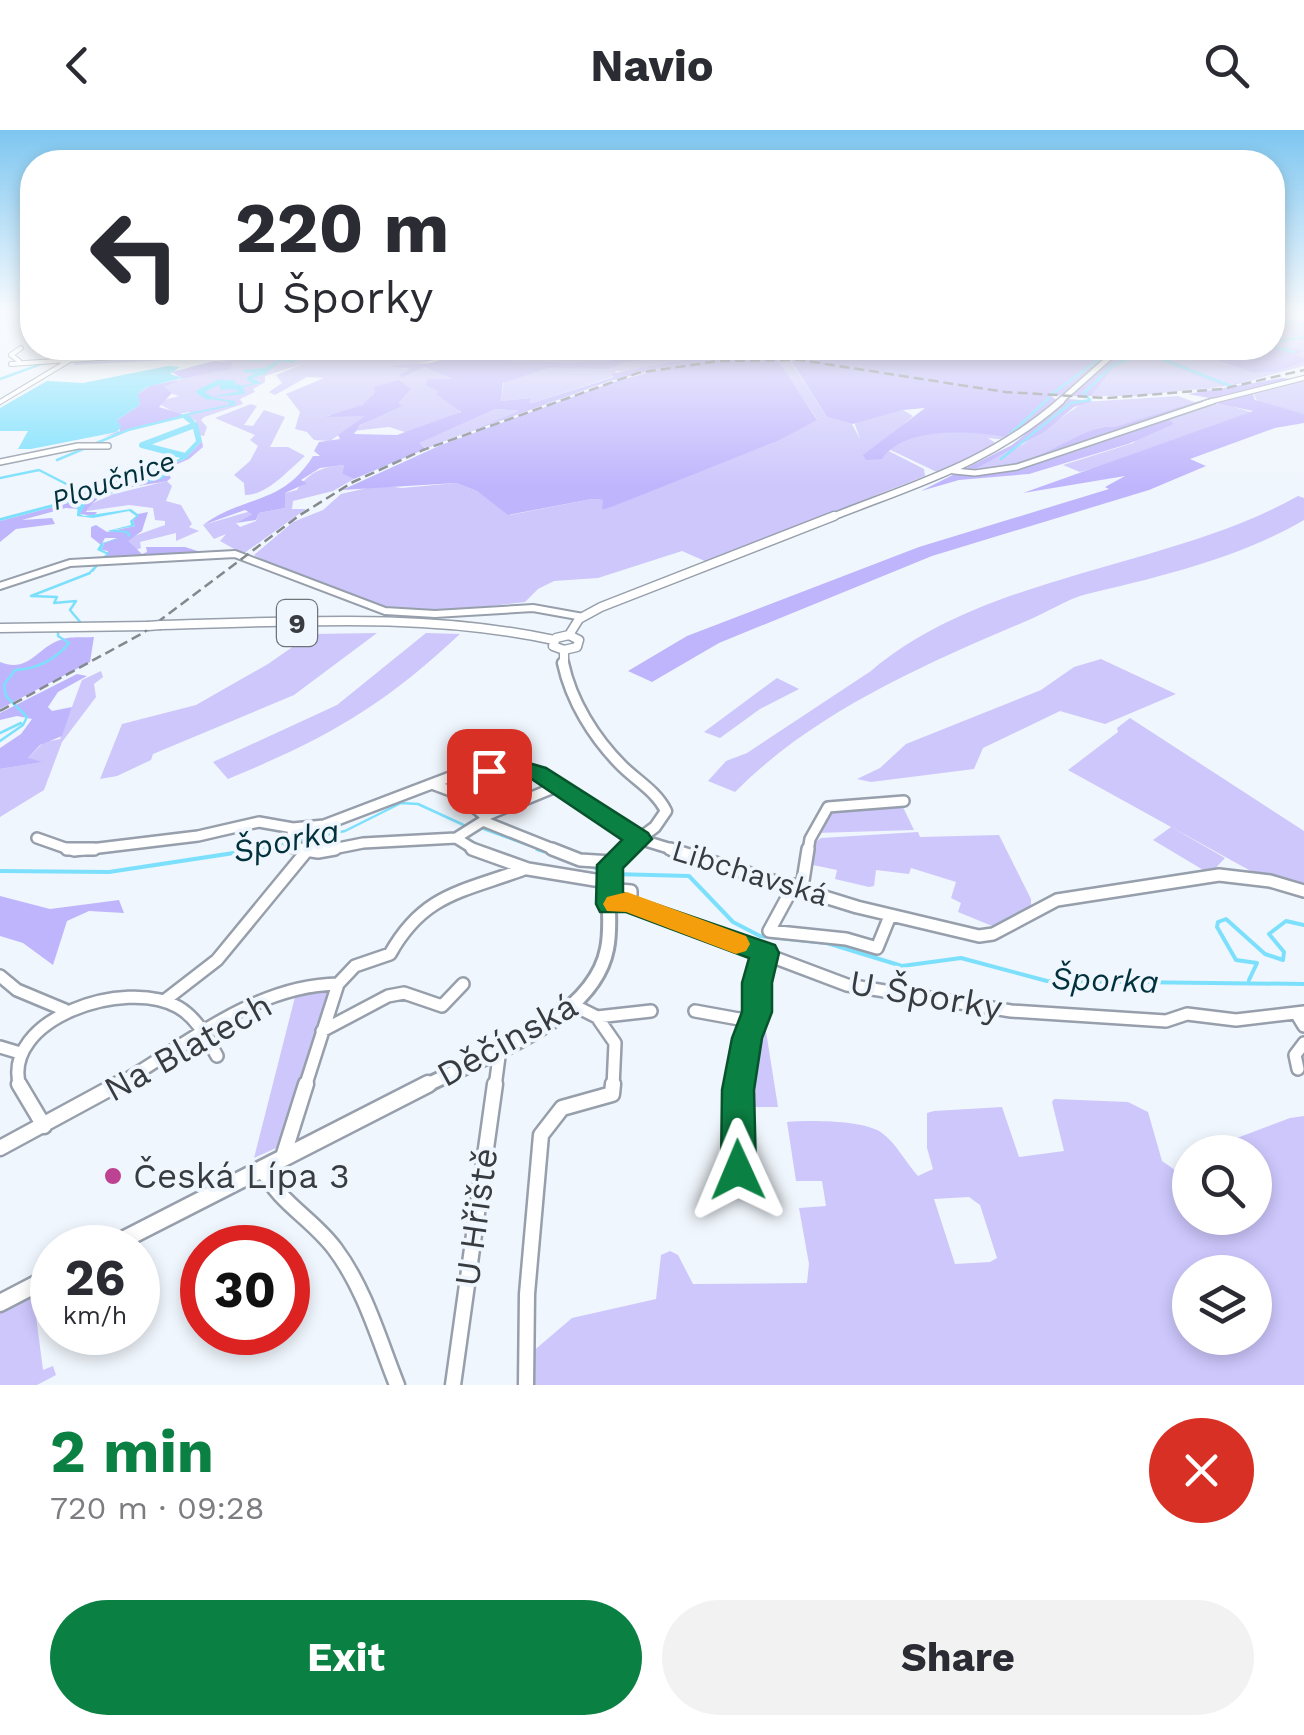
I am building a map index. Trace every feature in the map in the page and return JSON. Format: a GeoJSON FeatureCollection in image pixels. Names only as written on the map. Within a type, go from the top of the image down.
{"type":"FeatureCollection","features":[{"type":"Feature","properties":{"kind":"main road"},"geometry":{"type":"LineString","coordinates":[[569,636],[582,616],[954,471],[1012,442],[1096,370]]}},
{"type":"Feature","properties":{"kind":"main road","name":"9"},"geometry":{"type":"LineString","coordinates":[[0,628],[433,621],[486,625],[554,640]]}},
{"type":"Feature","properties":{"kind":"main road"},"geometry":{"type":"LineString","coordinates":[[569,636],[578,638],[579,644],[564,650],[554,646],[554,640],[569,636]]}},
{"type":"Feature","properties":{"kind":"main road"},"geometry":{"type":"LineString","coordinates":[[564,650],[562,669],[603,745],[664,806],[662,820],[639,839],[609,881]]}},
{"type":"Feature","properties":{"kind":"main road","name":"Děčínská"},"geometry":{"type":"LineString","coordinates":[[152,1225],[577,1007],[604,968],[609,881]]}},
{"type":"Feature","properties":{"kind":"main road"},"geometry":{"type":"LineString","coordinates":[[0,1302],[30,1287]]}},
{"type":"Feature","properties":{"kind":"street"},"geometry":{"type":"LineString","coordinates":[[0,402],[57,370]]}},
{"type":"Feature","properties":{"kind":"street"},"geometry":{"type":"LineString","coordinates":[[954,471],[970,473],[1027,464],[1167,415],[1304,378]]}},
{"type":"Feature","properties":{"kind":"street"},"geometry":{"type":"LineString","coordinates":[[2,462],[83,445],[108,446]]}},
{"type":"Feature","properties":{"kind":"street"},"geometry":{"type":"LineString","coordinates":[[2,462],[12,450]]}},
{"type":"Feature","properties":{"kind":"street"},"geometry":{"type":"LineString","coordinates":[[0,586],[70,563],[235,554],[260,560],[353,605],[385,611],[459,612],[532,605],[582,616]]}},
{"type":"Feature","properties":{"kind":"street","name":"Libchavská"},"geometry":{"type":"LineString","coordinates":[[37,838],[74,852],[198,836],[259,822],[290,837],[429,784],[467,773],[522,769],[538,773],[639,839],[890,916],[987,936],[1064,898],[1220,876],[1270,881],[1304,891]]}},
{"type":"Feature","properties":{"kind":"street"},"geometry":{"type":"LineString","coordinates":[[429,784],[456,793],[478,823],[580,860],[609,881]]}},
{"type":"Feature","properties":{"kind":"street"},"geometry":{"type":"LineString","coordinates":[[164,1001],[217,960],[305,853],[363,843],[456,838],[478,823],[556,786]]}},
{"type":"Feature","properties":{"kind":"street"},"geometry":{"type":"LineString","coordinates":[[890,916],[877,948],[846,940],[770,931],[798,886],[810,839],[828,807],[904,801]]}},
{"type":"Feature","properties":{"kind":"street"},"geometry":{"type":"LineString","coordinates":[[290,837],[305,853]]}},
{"type":"Feature","properties":{"kind":"street"},"geometry":{"type":"LineString","coordinates":[[456,838],[470,849],[524,869],[609,881]]}},
{"type":"Feature","properties":{"kind":"street","name":"Na Blatech"},"geometry":{"type":"LineString","coordinates":[[0,1148],[145,1069],[234,1013],[294,990],[335,984],[356,966],[390,954],[408,923],[430,904],[524,869]]}},
{"type":"Feature","properties":{"kind":"street","name":"U Šporky"},"geometry":{"type":"LineString","coordinates":[[609,881],[627,902],[847,985],[1012,1011],[1166,1020],[1187,1014],[1236,1020],[1300,1013],[1304,1026]]}},
{"type":"Feature","properties":{"kind":"street"},"geometry":{"type":"LineString","coordinates":[[738,1170],[738,1090],[765,953]]}},
{"type":"Feature","properties":{"kind":"street"},"geometry":{"type":"LineString","coordinates":[[0,976],[34,998],[64,1010]]}},
{"type":"Feature","properties":{"kind":"street"},"geometry":{"type":"LineString","coordinates":[[283,1157],[335,984]]}},
{"type":"Feature","properties":{"kind":"street"},"geometry":{"type":"LineString","coordinates":[[322,1030],[388,996],[404,994],[442,1006],[463,984]]}},
{"type":"Feature","properties":{"kind":"street"},"geometry":{"type":"LineString","coordinates":[[44,1126],[19,1085],[16,1069],[20,1053],[64,1010],[126,995],[164,1001],[181,1008],[203,1030],[217,1056]]}},
{"type":"Feature","properties":{"kind":"street"},"geometry":{"type":"LineString","coordinates":[[526,1385],[527,1294],[540,1135],[552,1112],[566,1104],[612,1094],[617,1046],[608,1025],[577,1007]]}},
{"type":"Feature","properties":{"kind":"street"},"geometry":{"type":"LineString","coordinates":[[597,1018],[651,1011]]}},
{"type":"Feature","properties":{"kind":"street"},"geometry":{"type":"LineString","coordinates":[[696,1011],[739,1019],[754,1017]]}},
{"type":"Feature","properties":{"kind":"street"},"geometry":{"type":"LineString","coordinates":[[1298,1069],[1295,1054],[1304,1043]]}},
{"type":"Feature","properties":{"kind":"street"},"geometry":{"type":"LineString","coordinates":[[0,1047],[20,1053]]}},
{"type":"Feature","properties":{"kind":"street","name":"U Hřiště"},"geometry":{"type":"LineString","coordinates":[[454,1385],[500,1049]]}},
{"type":"Feature","properties":{"kind":"street"},"geometry":{"type":"LineString","coordinates":[[262,1168],[270,1188],[335,1249],[360,1295],[397,1385]]}},
{"type":"Feature","properties":{"kind":"shaded area"},"geometry":{"type":"Polygon","coordinates":[[[181,370],[228,370],[182,379],[172,372],[181,370]]]}},
{"type":"Feature","properties":{"kind":"shaded area"},"geometry":{"type":"Polygon","coordinates":[[[205,370],[285,370],[265,376],[265,382],[253,389],[255,392],[240,399],[243,404],[204,417],[204,436],[198,435],[196,421],[187,416],[190,412],[177,414],[161,405],[164,400],[179,396],[157,389],[205,370]]]}},
{"type":"Feature","properties":{"kind":"shaded area"},"geometry":{"type":"Polygon","coordinates":[[[289,370],[410,370],[402,378],[419,370],[430,370],[452,379],[460,414],[408,433],[389,427],[353,431],[410,388],[386,386],[356,408],[326,416],[366,416],[330,441],[314,440],[307,432],[295,429],[300,412],[286,394],[324,378],[307,377],[275,395],[269,392],[282,383],[276,375],[289,370]]]}},
{"type":"Feature","properties":{"kind":"shaded area"},"geometry":{"type":"Polygon","coordinates":[[[430,370],[543,370],[503,383],[501,401],[531,398],[532,403],[614,377],[611,374],[657,370],[610,381],[453,438],[519,411],[496,409],[419,443],[425,448],[435,445],[354,479],[342,474],[344,465],[320,468],[301,480],[307,483],[285,493],[285,508],[236,523],[252,514],[245,510],[203,525],[289,484],[313,456],[320,456],[314,451],[319,442],[340,439],[338,435],[365,416],[325,417],[362,405],[375,393],[374,387],[399,380],[411,389],[398,403],[402,406],[360,425],[354,434],[397,435],[461,412],[425,385],[428,379],[452,379],[430,370]]]}},
{"type":"Feature","properties":{"kind":"shaded area"},"geometry":{"type":"Polygon","coordinates":[[[535,370],[641,370],[616,371],[615,376],[532,403],[530,398],[501,401],[504,381],[497,383],[535,370]]]}},
{"type":"Feature","properties":{"kind":"shaded area"},"geometry":{"type":"Polygon","coordinates":[[[659,370],[784,370],[817,420],[778,441],[606,509],[602,509],[603,500],[592,499],[508,515],[477,491],[456,483],[342,490],[441,445],[613,382],[659,370]]]}},
{"type":"Feature","properties":{"kind":"shaded area"},"geometry":{"type":"Polygon","coordinates":[[[783,370],[796,370],[827,417],[852,424],[860,439],[854,422],[903,410],[913,416],[879,446],[924,469],[925,476],[707,562],[682,551],[598,578],[554,581],[525,602],[465,609],[388,610],[348,602],[254,555],[293,522],[323,510],[341,494],[380,485],[402,488],[456,483],[477,491],[510,515],[592,499],[603,500],[606,509],[620,501],[618,494],[685,477],[778,441],[817,419],[783,370]]]}},
{"type":"Feature","properties":{"kind":"shaded area"},"geometry":{"type":"Polygon","coordinates":[[[797,370],[1092,370],[1062,396],[1051,395],[1056,400],[1012,438],[941,433],[906,440],[882,459],[866,460],[863,455],[925,408],[852,424],[827,417],[797,370]]]}},
{"type":"Feature","properties":{"kind":"shaded area"},"geometry":{"type":"Polygon","coordinates":[[[1100,370],[1111,370],[1091,396],[1070,396],[1100,370]]]}},
{"type":"Feature","properties":{"kind":"shaded area"},"geometry":{"type":"Polygon","coordinates":[[[1111,370],[1183,370],[1226,386],[1135,396],[1088,396],[1111,370]]]}},
{"type":"Feature","properties":{"kind":"shaded area"},"geometry":{"type":"Polygon","coordinates":[[[1182,370],[1195,370],[1231,384],[1224,386],[1182,370]]]}},
{"type":"Feature","properties":{"kind":"shaded area"},"geometry":{"type":"Polygon","coordinates":[[[1194,370],[1253,373],[1290,370],[1232,385],[1194,370]]]}},
{"type":"Feature","properties":{"kind":"shaded area"},"geometry":{"type":"Polygon","coordinates":[[[1243,370],[1282,370],[1275,372],[1243,370]]]}},
{"type":"Feature","properties":{"kind":"shaded area"},"geometry":{"type":"Polygon","coordinates":[[[1282,378],[1304,380],[1252,392],[1255,400],[1304,414],[1304,423],[1275,428],[1190,459],[1206,466],[1149,490],[932,556],[719,643],[652,682],[628,671],[687,636],[919,547],[1109,489],[1105,487],[1125,476],[1023,493],[1253,411],[1215,403],[1167,418],[1174,424],[1128,444],[1029,474],[959,480],[921,491],[1012,445],[1068,399],[1093,401],[1074,407],[1044,432],[973,470],[1027,459],[1096,429],[1209,398],[1188,394],[1282,378]]]}},
{"type":"Feature","properties":{"kind":"shaded area"},"geometry":{"type":"Polygon","coordinates":[[[181,379],[164,387],[172,393],[159,407],[182,414],[180,418],[103,437],[120,431],[117,420],[140,405],[137,395],[149,386],[181,379]]]}},
{"type":"Feature","properties":{"kind":"shaded area"},"geometry":{"type":"Polygon","coordinates":[[[1304,380],[1304,414],[1258,402],[1252,392],[1304,380]]]}},
{"type":"Feature","properties":{"kind":"shaded area"},"geometry":{"type":"Polygon","coordinates":[[[1178,396],[1197,403],[1101,428],[1019,462],[971,470],[1025,443],[1084,402],[1178,396]]]}},
{"type":"Feature","properties":{"kind":"shaded area"},"geometry":{"type":"Polygon","coordinates":[[[1220,403],[1251,412],[1080,472],[1063,465],[1133,443],[1138,437],[1173,424],[1165,419],[1220,403]]]}},
{"type":"Feature","properties":{"kind":"shaded area"},"geometry":{"type":"Polygon","coordinates":[[[251,404],[257,406],[244,425],[253,426],[264,410],[285,417],[270,447],[288,447],[305,456],[269,487],[245,495],[244,483],[234,475],[250,461],[258,446],[250,440],[255,435],[215,418],[251,404]]]}},
{"type":"Feature","properties":{"kind":"shaded area"},"geometry":{"type":"Polygon","coordinates":[[[496,409],[520,411],[426,448],[418,443],[496,409]]]}},
{"type":"Feature","properties":{"kind":"shaded area"},"geometry":{"type":"Polygon","coordinates":[[[1024,418],[1007,440],[988,438],[997,444],[939,473],[882,446],[899,431],[1024,418]]]}},
{"type":"Feature","properties":{"kind":"shaded area"},"geometry":{"type":"Polygon","coordinates":[[[202,441],[203,447],[189,459],[166,469],[171,478],[167,481],[100,497],[86,512],[97,512],[94,516],[80,514],[84,503],[78,501],[79,509],[66,508],[22,520],[52,518],[55,524],[16,529],[0,542],[0,521],[72,502],[83,493],[112,488],[148,472],[162,475],[159,478],[166,474],[153,471],[185,459],[202,441]]]}},
{"type":"Feature","properties":{"kind":"shaded area"},"geometry":{"type":"Polygon","coordinates":[[[344,465],[342,474],[354,479],[333,491],[293,501],[292,509],[306,509],[243,554],[220,541],[226,534],[214,539],[203,525],[251,511],[236,523],[240,527],[256,521],[259,513],[285,508],[285,493],[297,490],[311,475],[344,465]]]}},
{"type":"Feature","properties":{"kind":"shaded area"},"geometry":{"type":"Polygon","coordinates":[[[167,481],[172,486],[166,501],[181,505],[192,524],[189,527],[199,531],[176,541],[176,533],[140,542],[141,548],[128,553],[126,539],[165,525],[165,521],[155,520],[153,508],[129,505],[87,511],[89,505],[110,495],[167,481]]]}},
{"type":"Feature","properties":{"kind":"shaded area"},"geometry":{"type":"Polygon","coordinates":[[[1298,496],[1304,498],[1304,520],[1279,533],[1198,565],[1072,599],[909,674],[834,715],[799,738],[735,792],[708,781],[726,761],[747,753],[917,639],[967,613],[1022,592],[1193,540],[1298,496]]]}},
{"type":"Feature","properties":{"kind":"shaded area"},"geometry":{"type":"Polygon","coordinates":[[[148,512],[142,531],[128,541],[142,554],[147,552],[146,547],[185,547],[204,553],[103,561],[108,551],[102,550],[104,543],[117,538],[105,538],[101,545],[91,537],[91,527],[96,525],[107,532],[135,526],[133,521],[138,514],[148,512]]]}},
{"type":"Feature","properties":{"kind":"shaded area"},"geometry":{"type":"Polygon","coordinates":[[[377,633],[294,695],[153,754],[151,760],[117,776],[100,779],[122,724],[196,705],[311,634],[377,633]]]}},
{"type":"Feature","properties":{"kind":"shaded area"},"geometry":{"type":"Polygon","coordinates":[[[426,633],[460,634],[405,682],[352,718],[228,779],[213,762],[337,705],[426,633]]]}},
{"type":"Feature","properties":{"kind":"shaded area"},"geometry":{"type":"Polygon","coordinates":[[[94,637],[90,662],[0,709],[0,662],[18,665],[60,640],[94,637]]]}},
{"type":"Feature","properties":{"kind":"shaded area"},"geometry":{"type":"Polygon","coordinates":[[[1101,659],[1176,694],[1105,724],[1060,711],[983,748],[974,769],[871,782],[857,779],[880,768],[906,744],[1041,690],[1074,667],[1101,659]]]}},
{"type":"Feature","properties":{"kind":"shaded area"},"geometry":{"type":"Polygon","coordinates":[[[101,671],[103,677],[94,684],[96,697],[62,742],[44,790],[0,817],[0,769],[42,762],[27,759],[44,742],[60,739],[82,680],[101,671]]]}},
{"type":"Feature","properties":{"kind":"shaded area"},"geometry":{"type":"Polygon","coordinates":[[[77,674],[87,676],[58,692],[48,707],[52,711],[72,707],[62,736],[40,745],[28,758],[43,762],[0,769],[0,748],[21,734],[32,719],[17,716],[0,720],[0,713],[77,674]]]}},
{"type":"Feature","properties":{"kind":"shaded area"},"geometry":{"type":"Polygon","coordinates":[[[777,678],[799,689],[760,709],[720,738],[704,732],[777,678]]]}},
{"type":"Feature","properties":{"kind":"shaded area"},"geometry":{"type":"Polygon","coordinates":[[[1130,718],[1304,831],[1304,887],[1258,875],[1068,770],[1118,732],[1117,728],[1130,718]]]}},
{"type":"Feature","properties":{"kind":"shaded area"},"geometry":{"type":"Polygon","coordinates":[[[902,805],[914,830],[816,833],[829,811],[902,805]]]}},
{"type":"Feature","properties":{"kind":"shaded area"},"geometry":{"type":"Polygon","coordinates":[[[1171,827],[1225,858],[1210,874],[1153,840],[1171,827]]]}},
{"type":"Feature","properties":{"kind":"shaded area"},"geometry":{"type":"Polygon","coordinates":[[[918,832],[920,837],[999,835],[1031,899],[1031,907],[997,928],[958,912],[961,903],[951,898],[956,882],[911,868],[909,874],[876,870],[874,886],[869,887],[835,879],[837,870],[813,865],[812,845],[821,838],[918,832]]]}},
{"type":"Feature","properties":{"kind":"shaded area"},"geometry":{"type":"Polygon","coordinates":[[[0,896],[50,909],[119,900],[124,913],[89,911],[67,921],[53,965],[23,943],[0,936],[0,896]]]}},
{"type":"Feature","properties":{"kind":"shaded area"},"geometry":{"type":"Polygon","coordinates":[[[332,988],[276,1148],[254,1158],[296,993],[332,988]]]}},
{"type":"Feature","properties":{"kind":"shaded area"},"geometry":{"type":"Polygon","coordinates":[[[755,1024],[765,1025],[778,1107],[742,1107],[755,1024]]]}},
{"type":"Feature","properties":{"kind":"shaded area"},"geometry":{"type":"Polygon","coordinates":[[[1054,1099],[1128,1102],[1148,1112],[1162,1161],[1172,1168],[1172,1235],[1272,1235],[1272,1135],[1245,1135],[1304,1116],[1304,1385],[531,1385],[531,1353],[572,1318],[656,1299],[661,1255],[670,1251],[678,1255],[693,1284],[807,1283],[809,1264],[799,1208],[826,1206],[822,1181],[796,1181],[787,1122],[836,1122],[874,1129],[892,1142],[918,1176],[933,1169],[927,1148],[927,1113],[934,1111],[1002,1107],[1019,1157],[1064,1151],[1054,1099]],[[969,1197],[934,1199],[955,1264],[997,1258],[980,1205],[969,1197]]]}},
{"type":"Feature","properties":{"kind":"shaded area"},"geometry":{"type":"Polygon","coordinates":[[[30,1295],[30,1355],[41,1355],[43,1370],[53,1366],[56,1375],[37,1385],[0,1385],[0,1311],[30,1295]]]}},
{"type":"Feature","properties":{"kind":"water"},"geometry":{"type":"Polygon","coordinates":[[[150,370],[176,370],[170,374],[183,378],[147,387],[138,394],[140,405],[117,420],[121,427],[117,432],[18,449],[28,431],[0,431],[0,408],[47,381],[83,383],[150,370]]]}},
{"type":"Feature","properties":{"kind":"water"},"geometry":{"type":"Polygon","coordinates":[[[270,370],[252,378],[261,383],[243,387],[245,394],[210,397],[235,401],[235,405],[189,415],[198,425],[202,441],[185,459],[153,471],[166,474],[164,478],[123,484],[111,489],[114,493],[82,501],[85,505],[80,514],[84,516],[131,509],[139,515],[133,521],[135,526],[114,530],[128,531],[131,536],[104,543],[102,550],[109,553],[93,572],[89,572],[106,554],[97,550],[101,543],[127,537],[127,533],[107,531],[131,525],[130,521],[136,516],[129,511],[93,518],[77,516],[78,501],[112,493],[107,491],[110,486],[83,493],[72,502],[0,521],[179,459],[196,441],[192,425],[179,415],[228,405],[230,402],[203,398],[237,392],[239,386],[252,384],[246,378],[270,370]]]}},
{"type":"Feature","properties":{"kind":"waterway"},"geometry":{"type":"LineString","coordinates":[[0,379],[26,370]]}},
{"type":"Feature","properties":{"kind":"waterway"},"geometry":{"type":"LineString","coordinates":[[260,370],[244,371],[262,373]]}},
{"type":"Feature","properties":{"kind":"waterway"},"geometry":{"type":"LineString","coordinates":[[1052,394],[1085,370]]}},
{"type":"Feature","properties":{"kind":"waterway"},"geometry":{"type":"LineString","coordinates":[[1001,459],[1071,403],[1090,400],[1084,393],[1108,370]]}},
{"type":"Feature","properties":{"kind":"waterway"},"geometry":{"type":"LineString","coordinates":[[1188,370],[1233,387]]}},
{"type":"Feature","properties":{"kind":"waterway"},"geometry":{"type":"LineString","coordinates":[[208,397],[199,392],[219,382],[233,383],[222,387],[239,387]]}},
{"type":"Feature","properties":{"kind":"waterway"},"geometry":{"type":"LineString","coordinates":[[1008,436],[1049,398]]}},
{"type":"Feature","properties":{"kind":"waterway"},"geometry":{"type":"LineString","coordinates":[[94,444],[128,430],[181,417]]}},
{"type":"Feature","properties":{"kind":"waterway","name":"Ploučnice"},"geometry":{"type":"LineString","coordinates":[[185,456],[142,445],[195,425]]}},
{"type":"Feature","properties":{"kind":"waterway"},"geometry":{"type":"LineString","coordinates":[[57,460],[88,447]]}},
{"type":"Feature","properties":{"kind":"waterway","name":"Ploučnice"},"geometry":{"type":"LineString","coordinates":[[0,478],[39,470],[82,492]]}},
{"type":"Feature","properties":{"kind":"waterway","name":"Šporka"},"geometry":{"type":"LineString","coordinates":[[81,623],[70,610],[76,601],[54,603],[57,597],[31,596],[90,573]]}},
{"type":"Feature","properties":{"kind":"waterway","name":"Šporka"},"geometry":{"type":"LineString","coordinates":[[0,741],[23,725],[27,717],[6,696],[4,685],[15,670],[31,668],[64,649],[69,643],[58,636],[58,630]]}},
{"type":"Feature","properties":{"kind":"waterway"},"geometry":{"type":"LineString","coordinates":[[0,733],[21,723]]}},
{"type":"Feature","properties":{"kind":"waterway","name":"Šporka"},"geometry":{"type":"LineString","coordinates":[[296,841],[345,831],[401,803],[418,804],[468,827]]}},
{"type":"Feature","properties":{"kind":"waterway","name":"Šporka"},"geometry":{"type":"LineString","coordinates":[[481,828],[544,851]]}},
{"type":"Feature","properties":{"kind":"waterway","name":"Šporka"},"geometry":{"type":"LineString","coordinates":[[253,850],[289,842]]}},
{"type":"Feature","properties":{"kind":"waterway","name":"Šporka"},"geometry":{"type":"LineString","coordinates":[[253,850],[260,849]]}},
{"type":"Feature","properties":{"kind":"waterway","name":"Šporka"},"geometry":{"type":"LineString","coordinates":[[537,849],[549,853]]}},
{"type":"Feature","properties":{"kind":"waterway","name":"Šporka"},"geometry":{"type":"LineString","coordinates":[[0,871],[109,872],[253,850]]}},
{"type":"Feature","properties":{"kind":"waterway","name":"Šporka"},"geometry":{"type":"LineString","coordinates":[[249,851],[253,850]]}},
{"type":"Feature","properties":{"kind":"waterway","name":"Šporka"},"geometry":{"type":"LineString","coordinates":[[590,866],[606,872]]}},
{"type":"Feature","properties":{"kind":"waterway","name":"Šporka"},"geometry":{"type":"LineString","coordinates":[[613,874],[689,876],[733,922],[760,936],[827,943],[902,966],[961,958],[1047,981],[1304,984]]}},
{"type":"Feature","properties":{"kind":"waterway"},"geometry":{"type":"LineString","coordinates":[[1249,980],[1257,963],[1236,960],[1217,927],[1218,922],[1226,919],[1265,954],[1283,960],[1284,952],[1269,934],[1286,921],[1304,925]]}},
{"type":"Feature","properties":{"kind":"railway"},"geometry":{"type":"LineString","coordinates":[[0,711],[143,633],[300,515],[353,482],[423,450],[638,373],[661,370]]}},
{"type":"Feature","properties":{"kind":"railway"},"geometry":{"type":"LineString","coordinates":[[861,370],[1005,392],[1107,398],[1222,389],[1304,370]]}},
{"type":"Feature","properties":{"kind":"slow traffic"},"geometry":{"type":"LineString","coordinates":[[616,904],[627,902],[736,944]]}},
{"type":"Feature","properties":{"kind":"place","name":"Česká Lípa 3"},"geometry":{"type":"Point","coordinates":[113,1176]}},
{"type":"Feature","properties":{"kind":"route"},"geometry":{"type":"LineString","coordinates":[[489,771],[522,769],[538,773],[639,839],[610,865],[609,904],[627,902],[765,953],[757,983],[757,1012],[747,1038],[738,1090],[738,1170]]}}]}
